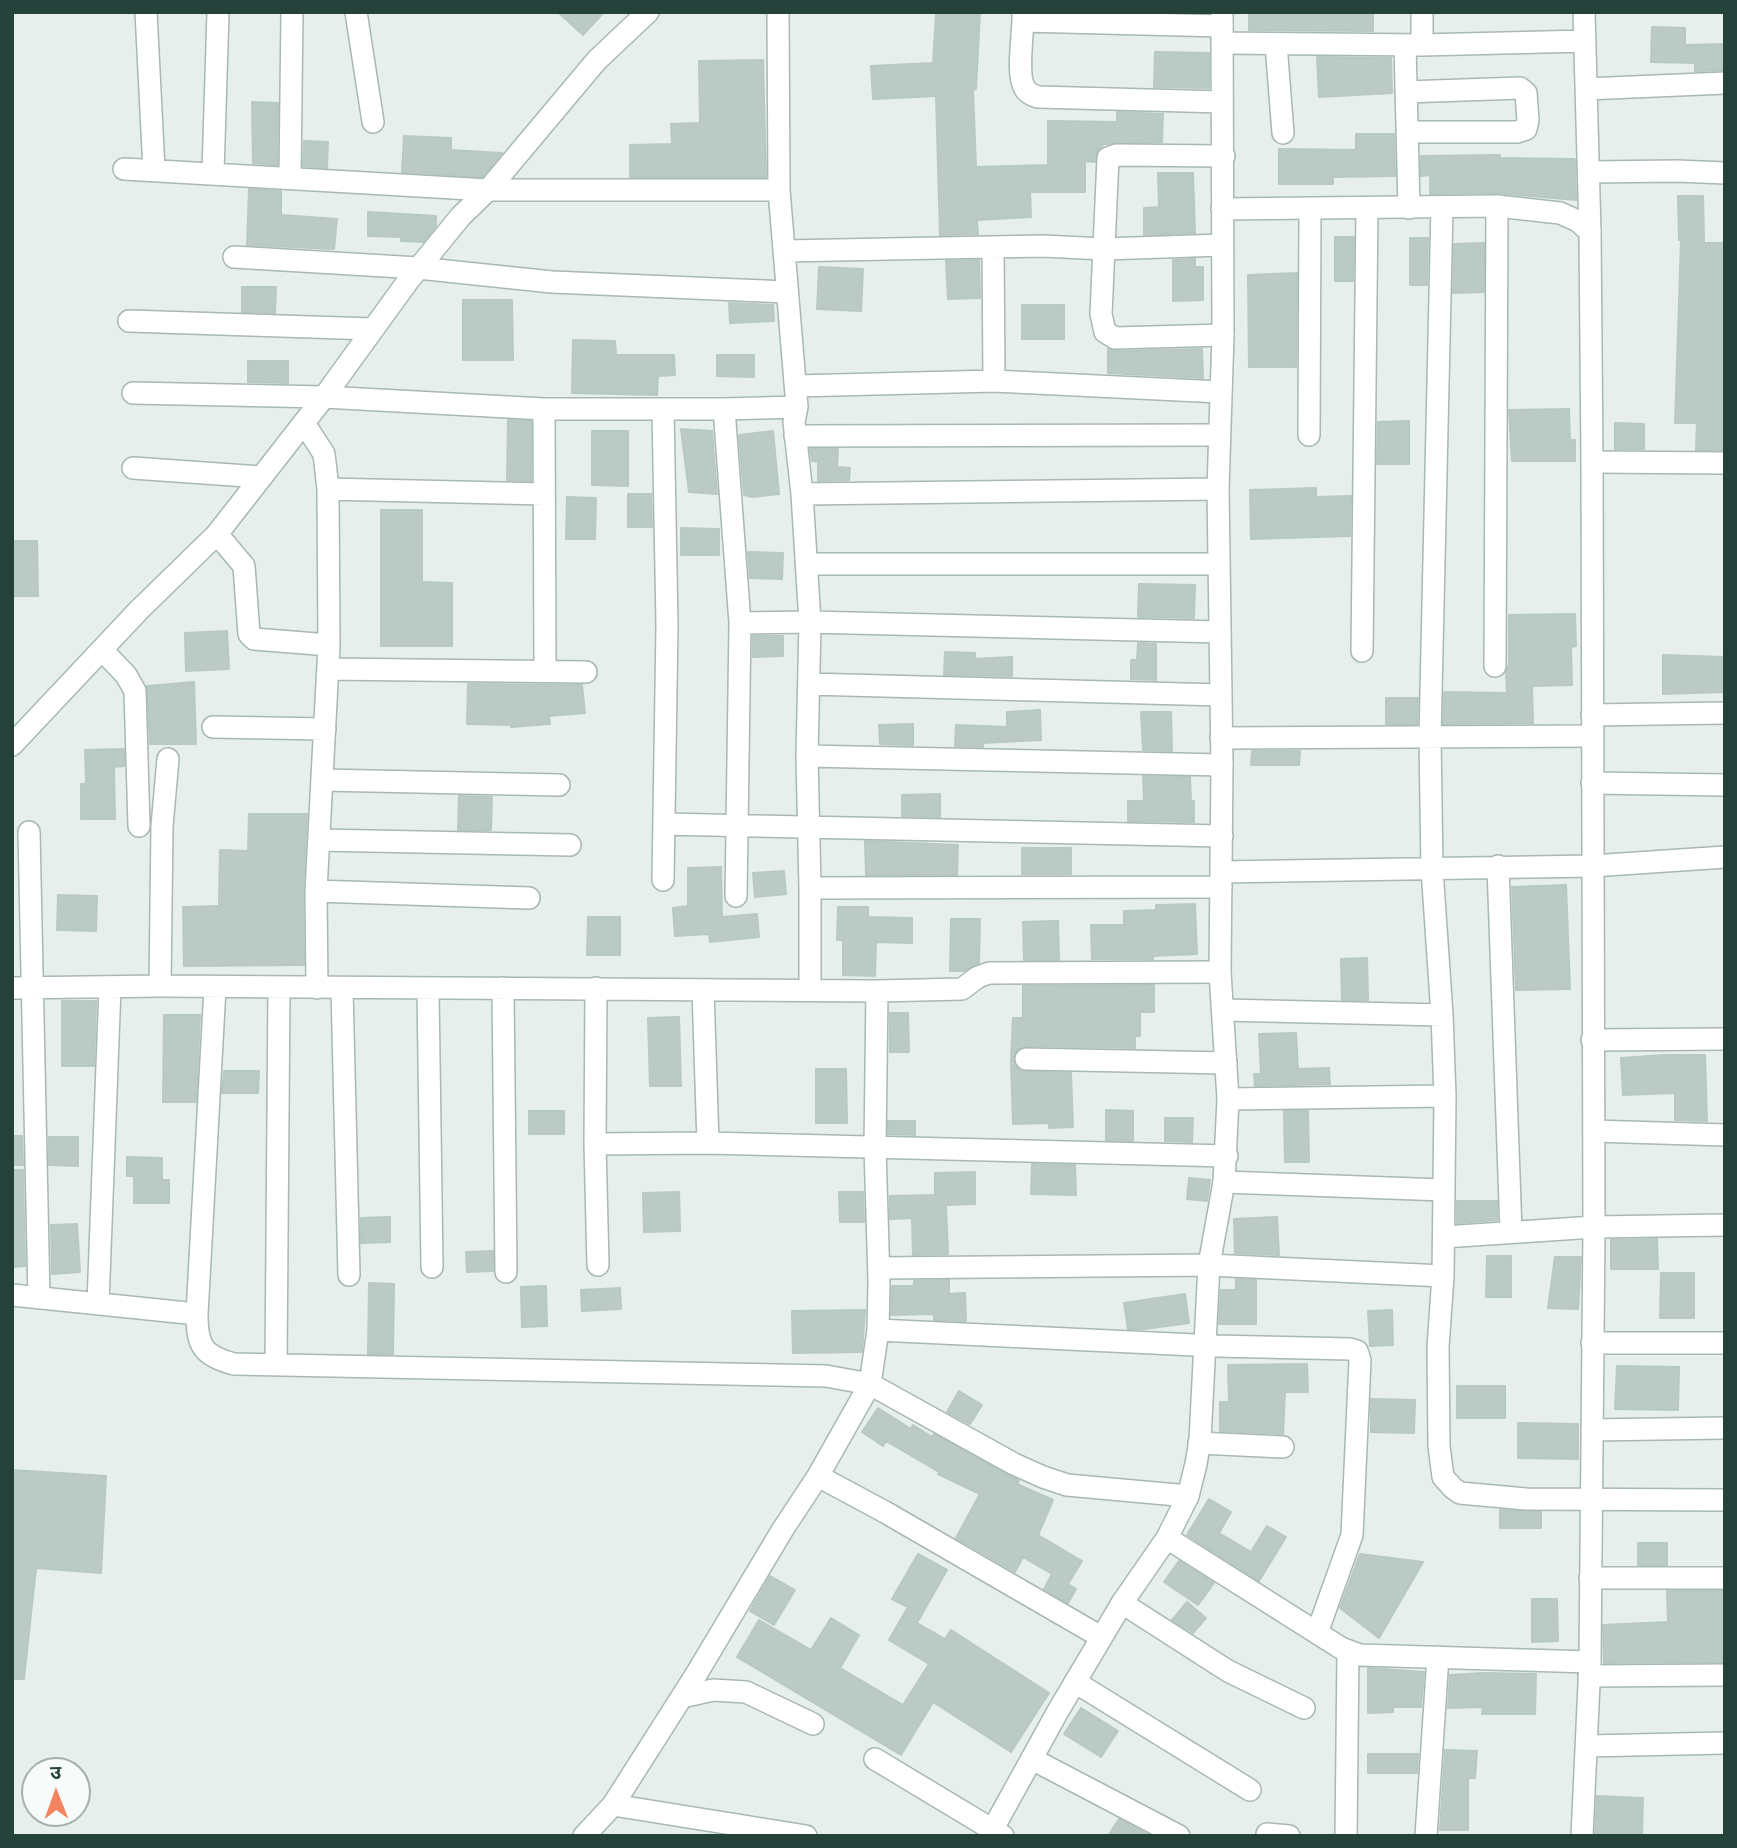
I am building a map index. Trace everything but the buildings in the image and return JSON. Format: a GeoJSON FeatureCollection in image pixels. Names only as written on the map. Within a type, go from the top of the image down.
{"type":"FeatureCollection","features":[{"type":"Feature","properties":{"kind":"street"},"geometry":{"type":"LineString","coordinates":[[146,12],[154,170]]}},
{"type":"Feature","properties":{"kind":"street"},"geometry":{"type":"LineString","coordinates":[[213,173],[218,12]]}},
{"type":"Feature","properties":{"kind":"street"},"geometry":{"type":"LineString","coordinates":[[290,178],[292,12]]}},
{"type":"Feature","properties":{"kind":"street"},"geometry":{"type":"LineString","coordinates":[[356,12],[373,122]]}},
{"type":"Feature","properties":{"kind":"street"},"geometry":{"type":"LineString","coordinates":[[12,744],[217,534],[324,397],[418,268],[461,216],[488,190],[597,60],[648,12]]}},
{"type":"Feature","properties":{"kind":"street"},"geometry":{"type":"LineString","coordinates":[[778,12],[779,190],[797,396],[794,422],[802,494],[810,622],[807,756],[810,990]]}},
{"type":"Feature","properties":{"kind":"street"},"geometry":{"type":"LineString","coordinates":[[1409,208],[1406,92],[1422,12]]}},
{"type":"Feature","properties":{"kind":"street"},"geometry":{"type":"LineString","coordinates":[[1582,1836],[1590,1669],[1594,1227],[1592,462],[1589,172],[1584,12]]}},
{"type":"Feature","properties":{"kind":"street"},"geometry":{"type":"LineString","coordinates":[[1222,102],[1038,97],[1030,94],[1025,90],[1021,78],[1023,16],[1111,17],[1222,27],[1276,44],[1414,45],[1585,41]]}},
{"type":"Feature","properties":{"kind":"street"},"geometry":{"type":"LineString","coordinates":[[875,1759],[995,1834],[1032,1759],[1101,1637],[1167,1538],[1188,1496],[1196,1464],[1209,1265],[1227,1156],[1228,1099],[1220,972],[1222,765],[1218,489],[1223,335],[1222,27]]}},
{"type":"Feature","properties":{"kind":"street"},"geometry":{"type":"LineString","coordinates":[[1276,44],[1283,133]]}},
{"type":"Feature","properties":{"kind":"street"},"geometry":{"type":"LineString","coordinates":[[1586,89],[1725,83]]}},
{"type":"Feature","properties":{"kind":"street"},"geometry":{"type":"LineString","coordinates":[[1406,92],[1520,88],[1526,93],[1528,120],[1526,129],[1517,132],[1407,132]]}},
{"type":"Feature","properties":{"kind":"street"},"geometry":{"type":"LineString","coordinates":[[1223,335],[1115,338],[1105,332],[1101,314],[1108,158],[1116,155],[1224,156]]}},
{"type":"Feature","properties":{"kind":"street"},"geometry":{"type":"LineString","coordinates":[[124,169],[488,190],[779,190]]}},
{"type":"Feature","properties":{"kind":"street"},"geometry":{"type":"LineString","coordinates":[[1589,172],[1725,173]]}},
{"type":"Feature","properties":{"kind":"street"},"geometry":{"type":"LineString","coordinates":[[1222,209],[1497,206],[1560,213],[1578,221],[1590,232]]}},
{"type":"Feature","properties":{"kind":"street"},"geometry":{"type":"LineString","coordinates":[[1495,666],[1497,206]]}},
{"type":"Feature","properties":{"kind":"street"},"geometry":{"type":"LineString","coordinates":[[1441,207],[1430,737],[1432,869],[1445,1096],[1443,1276],[1438,1347],[1439,1446],[1443,1477],[1460,1493],[1526,1499],[1725,1500]]}},
{"type":"Feature","properties":{"kind":"street"},"geometry":{"type":"LineString","coordinates":[[1362,651],[1367,209]]}},
{"type":"Feature","properties":{"kind":"street"},"geometry":{"type":"LineString","coordinates":[[1309,435],[1310,210]]}},
{"type":"Feature","properties":{"kind":"street"},"geometry":{"type":"LineString","coordinates":[[785,251],[993,247],[1104,249],[1222,245]]}},
{"type":"Feature","properties":{"kind":"street"},"geometry":{"type":"LineString","coordinates":[[993,247],[994,381]]}},
{"type":"Feature","properties":{"kind":"street"},"geometry":{"type":"LineString","coordinates":[[234,257],[418,268],[552,282],[787,292]]}},
{"type":"Feature","properties":{"kind":"street"},"geometry":{"type":"LineString","coordinates":[[129,321],[372,329]]}},
{"type":"Feature","properties":{"kind":"street"},"geometry":{"type":"LineString","coordinates":[[132,393],[324,397],[544,409],[663,410],[724,409],[797,396],[994,381],[1220,392]]}},
{"type":"Feature","properties":{"kind":"street"},"geometry":{"type":"LineString","coordinates":[[544,409],[545,671]]}},
{"type":"Feature","properties":{"kind":"street"},"geometry":{"type":"LineString","coordinates":[[724,409],[740,623],[736,896]]}},
{"type":"Feature","properties":{"kind":"street"},"geometry":{"type":"LineString","coordinates":[[663,410],[667,625],[663,880]]}},
{"type":"Feature","properties":{"kind":"street"},"geometry":{"type":"LineString","coordinates":[[304,423],[324,454],[328,489],[329,645],[316,891],[317,988]]}},
{"type":"Feature","properties":{"kind":"street"},"geometry":{"type":"LineString","coordinates":[[795,436],[1219,435]]}},
{"type":"Feature","properties":{"kind":"street"},"geometry":{"type":"LineString","coordinates":[[1592,462],[1725,463]]}},
{"type":"Feature","properties":{"kind":"street"},"geometry":{"type":"LineString","coordinates":[[133,468],[261,477]]}},
{"type":"Feature","properties":{"kind":"street"},"geometry":{"type":"LineString","coordinates":[[328,489],[544,495]]}},
{"type":"Feature","properties":{"kind":"street"},"geometry":{"type":"LineString","coordinates":[[802,494],[1218,489]]}},
{"type":"Feature","properties":{"kind":"street"},"geometry":{"type":"LineString","coordinates":[[217,534],[244,566],[249,634],[254,639],[329,645]]}},
{"type":"Feature","properties":{"kind":"street"},"geometry":{"type":"LineString","coordinates":[[806,564],[1219,564]]}},
{"type":"Feature","properties":{"kind":"street"},"geometry":{"type":"LineString","coordinates":[[740,623],[810,622],[1220,632]]}},
{"type":"Feature","properties":{"kind":"street"},"geometry":{"type":"LineString","coordinates":[[102,650],[126,675],[135,691],[139,826]]}},
{"type":"Feature","properties":{"kind":"street"},"geometry":{"type":"LineString","coordinates":[[328,669],[586,671]]}},
{"type":"Feature","properties":{"kind":"street"},"geometry":{"type":"LineString","coordinates":[[809,684],[1220,695]]}},
{"type":"Feature","properties":{"kind":"street"},"geometry":{"type":"LineString","coordinates":[[1221,738],[1430,737],[1592,726],[1725,713]]}},
{"type":"Feature","properties":{"kind":"street"},"geometry":{"type":"LineString","coordinates":[[213,727],[325,729]]}},
{"type":"Feature","properties":{"kind":"street"},"geometry":{"type":"LineString","coordinates":[[807,756],[1222,765]]}},
{"type":"Feature","properties":{"kind":"street"},"geometry":{"type":"LineString","coordinates":[[160,986],[162,826],[168,760]]}},
{"type":"Feature","properties":{"kind":"street"},"geometry":{"type":"LineString","coordinates":[[323,780],[559,785]]}},
{"type":"Feature","properties":{"kind":"street"},"geometry":{"type":"LineString","coordinates":[[1592,783],[1725,785]]}},
{"type":"Feature","properties":{"kind":"street"},"geometry":{"type":"LineString","coordinates":[[664,824],[1222,836]]}},
{"type":"Feature","properties":{"kind":"street"},"geometry":{"type":"LineString","coordinates":[[29,832],[23,988],[39,1298]]}},
{"type":"Feature","properties":{"kind":"street"},"geometry":{"type":"LineString","coordinates":[[319,840],[570,845]]}},
{"type":"Feature","properties":{"kind":"street"},"geometry":{"type":"LineString","coordinates":[[810,888],[1221,880],[1498,866],[1592,866],[1725,857]]}},
{"type":"Feature","properties":{"kind":"street"},"geometry":{"type":"LineString","coordinates":[[1498,866],[1511,1232]]}},
{"type":"Feature","properties":{"kind":"street"},"geometry":{"type":"LineString","coordinates":[[316,891],[528,898]]}},
{"type":"Feature","properties":{"kind":"street"},"geometry":{"type":"LineString","coordinates":[[23,988],[160,986],[428,990],[596,988],[877,991],[962,989],[978,977],[989,973],[1220,972]]}},
{"type":"Feature","properties":{"kind":"street"},"geometry":{"type":"LineString","coordinates":[[98,1303],[110,987]]}},
{"type":"Feature","properties":{"kind":"street"},"geometry":{"type":"LineString","coordinates":[[215,988],[197,1314],[199,1342],[217,1359],[234,1364],[826,1376],[870,1384],[1014,1464],[1067,1485],[1188,1496]]}},
{"type":"Feature","properties":{"kind":"street"},"geometry":{"type":"LineString","coordinates":[[276,1365],[279,988]]}},
{"type":"Feature","properties":{"kind":"street"},"geometry":{"type":"LineString","coordinates":[[503,988],[506,1272]]}},
{"type":"Feature","properties":{"kind":"street"},"geometry":{"type":"LineString","coordinates":[[596,988],[595,1144],[598,1265]]}},
{"type":"Feature","properties":{"kind":"street"},"geometry":{"type":"LineString","coordinates":[[342,989],[349,1275]]}},
{"type":"Feature","properties":{"kind":"street"},"geometry":{"type":"LineString","coordinates":[[428,990],[432,1267]]}},
{"type":"Feature","properties":{"kind":"street"},"geometry":{"type":"LineString","coordinates":[[703,990],[708,1143]]}},
{"type":"Feature","properties":{"kind":"street"},"geometry":{"type":"LineString","coordinates":[[584,1836],[613,1805],[682,1697],[818,1476],[870,1384],[878,1330],[875,1148],[877,991]]}},
{"type":"Feature","properties":{"kind":"street"},"geometry":{"type":"LineString","coordinates":[[1223,1010],[1442,1015]]}},
{"type":"Feature","properties":{"kind":"street"},"geometry":{"type":"LineString","coordinates":[[1592,1040],[1725,1040]]}},
{"type":"Feature","properties":{"kind":"street"},"geometry":{"type":"LineString","coordinates":[[1026,1059],[1226,1063]]}},
{"type":"Feature","properties":{"kind":"street"},"geometry":{"type":"LineString","coordinates":[[1228,1099],[1445,1096]]}},
{"type":"Feature","properties":{"kind":"street"},"geometry":{"type":"LineString","coordinates":[[1594,1131],[1725,1135]]}},
{"type":"Feature","properties":{"kind":"street"},"geometry":{"type":"LineString","coordinates":[[595,1144],[708,1143],[1227,1156]]}},
{"type":"Feature","properties":{"kind":"street"},"geometry":{"type":"LineString","coordinates":[[1224,1182],[1444,1190]]}},
{"type":"Feature","properties":{"kind":"street"},"geometry":{"type":"LineString","coordinates":[[1444,1237],[1594,1227],[1725,1225]]}},
{"type":"Feature","properties":{"kind":"street"},"geometry":{"type":"LineString","coordinates":[[879,1268],[1209,1265],[1443,1276]]}},
{"type":"Feature","properties":{"kind":"street"},"geometry":{"type":"LineString","coordinates":[[12,1294],[197,1314]]}},
{"type":"Feature","properties":{"kind":"street"},"geometry":{"type":"LineString","coordinates":[[878,1330],[1357,1351],[1360,1360],[1352,1535],[1317,1633]]}},
{"type":"Feature","properties":{"kind":"street"},"geometry":{"type":"LineString","coordinates":[[1592,1343],[1725,1343]]}},
{"type":"Feature","properties":{"kind":"street"},"geometry":{"type":"LineString","coordinates":[[1592,1430],[1725,1428]]}},
{"type":"Feature","properties":{"kind":"street"},"geometry":{"type":"LineString","coordinates":[[1199,1443],[1283,1447]]}},
{"type":"Feature","properties":{"kind":"street"},"geometry":{"type":"LineString","coordinates":[[818,1476],[1101,1637]]}},
{"type":"Feature","properties":{"kind":"street"},"geometry":{"type":"LineString","coordinates":[[1167,1538],[1317,1633],[1360,1655],[1438,1657],[1590,1669],[1725,1675]]}},
{"type":"Feature","properties":{"kind":"street"},"geometry":{"type":"LineString","coordinates":[[1590,1578],[1725,1578]]}},
{"type":"Feature","properties":{"kind":"street"},"geometry":{"type":"LineString","coordinates":[[1122,1603],[1228,1671],[1304,1708]]}},
{"type":"Feature","properties":{"kind":"street"},"geometry":{"type":"LineString","coordinates":[[1346,1836],[1348,1651]]}},
{"type":"Feature","properties":{"kind":"street"},"geometry":{"type":"LineString","coordinates":[[1426,1836],[1438,1657]]}},
{"type":"Feature","properties":{"kind":"street"},"geometry":{"type":"LineString","coordinates":[[1075,1682],[1250,1790]]}},
{"type":"Feature","properties":{"kind":"street"},"geometry":{"type":"LineString","coordinates":[[682,1697],[713,1690],[746,1692],[813,1724]]}},
{"type":"Feature","properties":{"kind":"street"},"geometry":{"type":"LineString","coordinates":[[1587,1746],[1725,1743]]}},
{"type":"Feature","properties":{"kind":"street"},"geometry":{"type":"LineString","coordinates":[[1032,1759],[1179,1836]]}},
{"type":"Feature","properties":{"kind":"street"},"geometry":{"type":"LineString","coordinates":[[613,1805],[806,1836]]}},
{"type":"Feature","properties":{"kind":"street"},"geometry":{"type":"LineString","coordinates":[[1267,1834],[1289,1836]]}}]}
